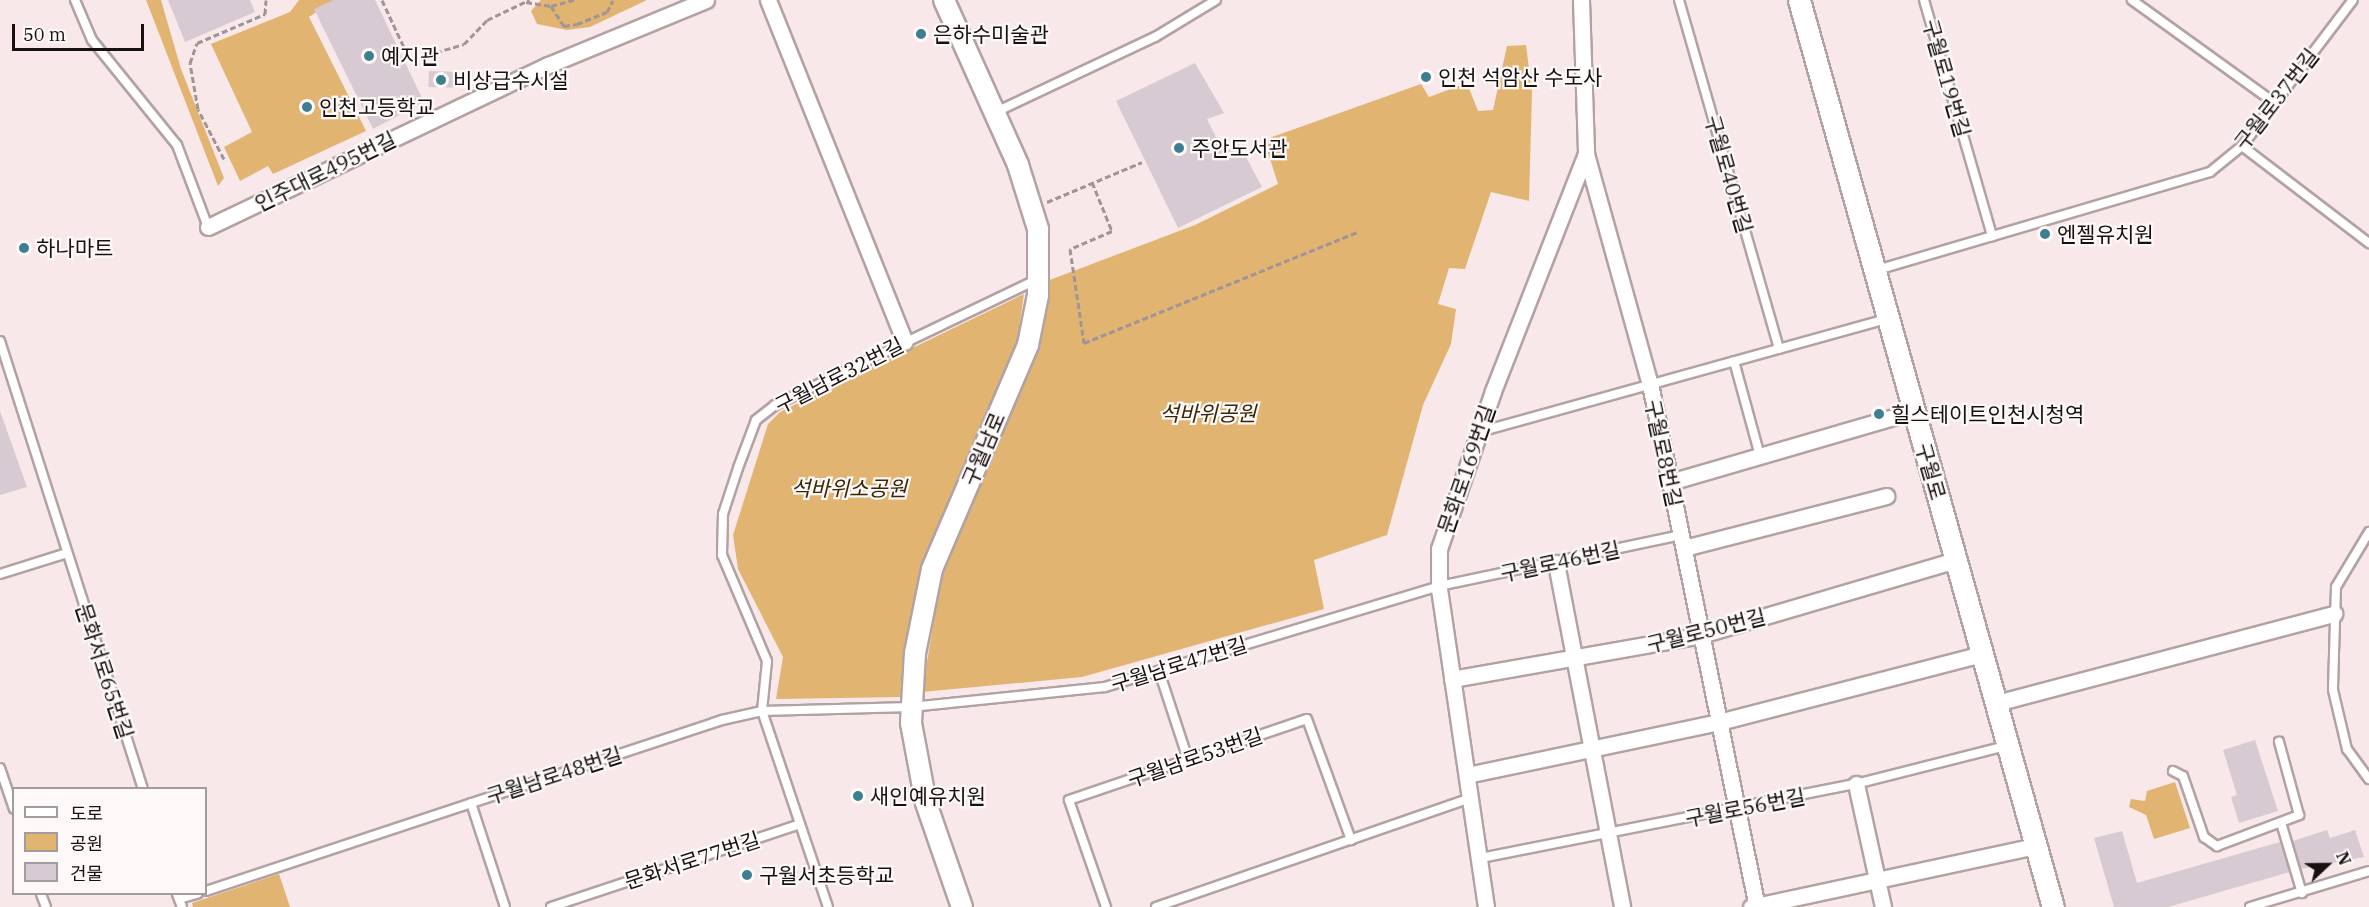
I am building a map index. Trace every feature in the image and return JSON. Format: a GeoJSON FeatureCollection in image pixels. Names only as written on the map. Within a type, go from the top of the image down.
{"type":"FeatureCollection","features":[{"type":"Feature","properties":{"kind":"main road","name":"구월로"},"geometry":{"type":"LineString","coordinates":[[1799,0],[2053,907]]}},
{"type":"Feature","properties":{"kind":"street","name":"인주대로495번길"},"geometry":{"type":"LineString","coordinates":[[208,227],[548,64],[706,0]]}},
{"type":"Feature","properties":{"kind":"street"},"geometry":{"type":"LineString","coordinates":[[768,0],[905,342]]}},
{"type":"Feature","properties":{"kind":"street","name":"구월남로"},"geometry":{"type":"LineString","coordinates":[[944,0],[994,113],[1038,229],[1038,279],[1028,345],[932,569],[911,707],[926,802],[962,907]]}},
{"type":"Feature","properties":{"kind":"street","name":"구월로8번길"},"geometry":{"type":"LineString","coordinates":[[1581,0],[1586,154],[1650,384],[1755,907]]}},
{"type":"Feature","properties":{"kind":"street","name":"문화로169번길"},"geometry":{"type":"LineString","coordinates":[[1486,907],[1481,858],[1439,586],[1443,527],[1586,154]]}},
{"type":"Feature","properties":{"kind":"street"},"geometry":{"type":"LineString","coordinates":[[1670,482],[1914,411]]}},
{"type":"Feature","properties":{"kind":"street"},"geometry":{"type":"LineString","coordinates":[[1682,541],[1886,496]]}},
{"type":"Feature","properties":{"kind":"street","name":"구월로50번길"},"geometry":{"type":"LineString","coordinates":[[1452,679],[1701,635],[1956,560]]}},
{"type":"Feature","properties":{"kind":"street"},"geometry":{"type":"LineString","coordinates":[[1556,563],[1622,907]]}},
{"type":"Feature","properties":{"kind":"street"},"geometry":{"type":"LineString","coordinates":[[1996,703],[2334,614]]}},
{"type":"Feature","properties":{"kind":"street"},"geometry":{"type":"LineString","coordinates":[[1467,776],[1591,747],[1719,723],[1982,654]]}},
{"type":"Feature","properties":{"kind":"street"},"geometry":{"type":"LineString","coordinates":[[1856,784],[1883,907]]}},
{"type":"Feature","properties":{"kind":"street"},"geometry":{"type":"LineString","coordinates":[[1755,907],[1878,884],[2036,846]]}},
{"type":"Feature","properties":{"kind":"lane"},"geometry":{"type":"LineString","coordinates":[[75,0],[92,40],[177,145],[208,227]]}},
{"type":"Feature","properties":{"kind":"lane"},"geometry":{"type":"LineString","coordinates":[[994,113],[1174,26],[1216,0]]}},
{"type":"Feature","properties":{"kind":"lane","name":"구월로40번길"},"geometry":{"type":"LineString","coordinates":[[1679,0],[1779,349]]}},
{"type":"Feature","properties":{"kind":"lane","name":"구월로19번길"},"geometry":{"type":"LineString","coordinates":[[1924,0],[1992,236]]}},
{"type":"Feature","properties":{"kind":"lane"},"geometry":{"type":"LineString","coordinates":[[2132,0],[2275,103]]}},
{"type":"Feature","properties":{"kind":"lane","name":"구월로37번길"},"geometry":{"type":"LineString","coordinates":[[1875,271],[2210,171],[2242,146],[2353,0]]}},
{"type":"Feature","properties":{"kind":"lane"},"geometry":{"type":"LineString","coordinates":[[2242,146],[2369,243]]}},
{"type":"Feature","properties":{"kind":"lane","name":"구월남로32번길"},"geometry":{"type":"LineString","coordinates":[[762,711],[767,661],[728,579],[721,539],[723,514],[750,434],[775,405],[1038,279]]}},
{"type":"Feature","properties":{"kind":"lane"},"geometry":{"type":"LineString","coordinates":[[1478,432],[1888,318]]}},
{"type":"Feature","properties":{"kind":"lane","name":"문화서로65번길"},"geometry":{"type":"LineString","coordinates":[[0,341],[142,787]]}},
{"type":"Feature","properties":{"kind":"lane"},"geometry":{"type":"LineString","coordinates":[[1734,361],[1760,456]]}},
{"type":"Feature","properties":{"kind":"lane"},"geometry":{"type":"LineString","coordinates":[[2369,532],[2336,587],[2333,690],[2340,730],[2369,780]]}},
{"type":"Feature","properties":{"kind":"lane","name":"구월로46번길"},"geometry":{"type":"LineString","coordinates":[[1439,586],[1682,541]]}},
{"type":"Feature","properties":{"kind":"lane"},"geometry":{"type":"LineString","coordinates":[[0,574],[67,553]]}},
{"type":"Feature","properties":{"kind":"lane","name":"구월남로47번길"},"geometry":{"type":"LineString","coordinates":[[911,707],[1080,691],[1159,671],[1439,586]]}},
{"type":"Feature","properties":{"kind":"lane"},"geometry":{"type":"LineString","coordinates":[[1159,671],[1188,759]]}},
{"type":"Feature","properties":{"kind":"lane","name":"구월남로48번길"},"geometry":{"type":"LineString","coordinates":[[207,891],[471,803],[762,711],[911,707]]}},
{"type":"Feature","properties":{"kind":"lane"},"geometry":{"type":"LineString","coordinates":[[762,711],[828,907]]}},
{"type":"Feature","properties":{"kind":"lane","name":"구월남로53번길"},"geometry":{"type":"LineString","coordinates":[[1106,907],[1069,800],[1307,719],[1351,840]]}},
{"type":"Feature","properties":{"kind":"lane"},"geometry":{"type":"LineString","coordinates":[[2173,771],[2183,776],[2209,844],[2282,826],[2295,820],[2301,808],[2279,742]]}},
{"type":"Feature","properties":{"kind":"lane","name":"구월로56번길"},"geometry":{"type":"LineString","coordinates":[[1481,858],[1737,810],[1856,784],[2008,746]]}},
{"type":"Feature","properties":{"kind":"lane"},"geometry":{"type":"LineString","coordinates":[[0,768],[12,803]]}},
{"type":"Feature","properties":{"kind":"lane"},"geometry":{"type":"LineString","coordinates":[[1156,907],[1471,798]]}},
{"type":"Feature","properties":{"kind":"lane"},"geometry":{"type":"LineString","coordinates":[[471,803],[505,907]]}},
{"type":"Feature","properties":{"kind":"lane","name":"문화서로77번길"},"geometry":{"type":"LineString","coordinates":[[551,907],[800,824]]}},
{"type":"Feature","properties":{"kind":"lane"},"geometry":{"type":"LineString","coordinates":[[2282,826],[2302,893]]}},
{"type":"Feature","properties":{"kind":"lane"},"geometry":{"type":"LineString","coordinates":[[2250,907],[2369,871]]}},
{"type":"Feature","properties":{"kind":"lane"},"geometry":{"type":"LineString","coordinates":[[180,900],[194,895]]}},
{"type":"Feature","properties":{"kind":"path"},"geometry":{"type":"LineString","coordinates":[[224,159],[198,109],[190,63],[196,43],[265,14],[266,0]]}},
{"type":"Feature","properties":{"kind":"path"},"geometry":{"type":"LineString","coordinates":[[382,0],[410,60],[464,44],[486,20],[527,1],[551,6],[574,0]]}},
{"type":"Feature","properties":{"kind":"path"},"geometry":{"type":"LineString","coordinates":[[551,6],[564,26],[577,24],[607,12],[613,0]]}},
{"type":"Feature","properties":{"kind":"path"},"geometry":{"type":"LineString","coordinates":[[1031,208],[1142,162]]}},
{"type":"Feature","properties":{"kind":"path"},"geometry":{"type":"LineString","coordinates":[[1092,182],[1112,231],[1070,249],[1084,344],[1357,232]]}},
{"type":"Feature","properties":{"kind":"green space"},"geometry":{"type":"Polygon","coordinates":[[[146,0],[161,0],[181,69],[224,178],[218,186],[146,0]]]}},
{"type":"Feature","properties":{"kind":"green space"},"geometry":{"type":"Polygon","coordinates":[[[299,0],[334,0],[309,17],[366,131],[273,174],[268,166],[240,181],[224,147],[252,132],[211,44],[290,12],[299,0]]]}},
{"type":"Feature","properties":{"kind":"green space"},"geometry":{"type":"Polygon","coordinates":[[[541,0],[647,0],[590,27],[567,30],[537,24],[531,11],[541,0]]]}},
{"type":"Feature","properties":{"kind":"green space","name":"석바위공원"},"geometry":{"type":"Polygon","coordinates":[[[1526,45],[1532,92],[1529,201],[1491,192],[1465,269],[1449,268],[1438,304],[1456,309],[1451,344],[1423,405],[1387,535],[1314,560],[1324,609],[1082,677],[922,692],[943,565],[1038,352],[1047,281],[1195,225],[1278,184],[1264,140],[1421,84],[1429,97],[1467,83],[1478,111],[1493,110],[1507,46],[1526,45]]]}},
{"type":"Feature","properties":{"kind":"green space","name":"석바위소공원"},"geometry":{"type":"Polygon","coordinates":[[[1024,294],[1017,342],[918,581],[902,697],[776,699],[783,657],[738,569],[733,535],[768,424],[780,412],[1024,294]]]}},
{"type":"Feature","properties":{"kind":"green space"},"geometry":{"type":"Polygon","coordinates":[[[2175,782],[2190,828],[2154,839],[2146,815],[2129,807],[2131,799],[2145,801],[2147,791],[2175,782]]]}},
{"type":"Feature","properties":{"kind":"green space"},"geometry":{"type":"Polygon","coordinates":[[[279,874],[290,907],[193,907],[192,903],[279,874]]]}},
{"type":"Feature","properties":{"kind":"building"},"geometry":{"type":"Polygon","coordinates":[[[168,0],[250,0],[255,12],[185,42],[168,0]]]}},
{"type":"Feature","properties":{"kind":"building","name":"예지관"},"geometry":{"type":"Polygon","coordinates":[[[334,0],[375,0],[424,102],[373,129],[314,9],[334,0]]]}},
{"type":"Feature","properties":{"kind":"building","name":"주안도서관"},"geometry":{"type":"Polygon","coordinates":[[[1195,63],[1224,113],[1207,119],[1224,153],[1239,144],[1262,187],[1178,228],[1116,101],[1195,63]]]}},
{"type":"Feature","properties":{"kind":"building","name":"비상급수시설"},"geometry":{"type":"Polygon","coordinates":[[[429,71],[454,72],[453,88],[428,87],[429,71]]]}},
{"type":"Feature","properties":{"kind":"building"},"geometry":{"type":"Polygon","coordinates":[[[0,411],[27,487],[0,495],[0,411]]]}},
{"type":"Feature","properties":{"kind":"building"},"geometry":{"type":"Polygon","coordinates":[[[2255,740],[2278,811],[2239,823],[2231,797],[2237,795],[2223,750],[2255,740]]]}},
{"type":"Feature","properties":{"kind":"building"},"geometry":{"type":"Polygon","coordinates":[[[2327,830],[2330,838],[2355,830],[2364,857],[2301,869],[2293,841],[2327,830]]]}},
{"type":"Feature","properties":{"kind":"building"},"geometry":{"type":"Polygon","coordinates":[[[2122,831],[2137,883],[2280,842],[2290,872],[2168,907],[2114,907],[2094,838],[2122,831]]]}},
{"type":"Feature","properties":{"kind":"place","name":"은하수미술관"},"geometry":{"type":"Point","coordinates":[921,34]}},
{"type":"Feature","properties":{"kind":"place","name":"예지관"},"geometry":{"type":"Point","coordinates":[369,56]}},
{"type":"Feature","properties":{"kind":"place","name":"인천 석암산 수도사"},"geometry":{"type":"Point","coordinates":[1426,77]}},
{"type":"Feature","properties":{"kind":"place","name":"비상급수시설"},"geometry":{"type":"Point","coordinates":[441,80]}},
{"type":"Feature","properties":{"kind":"place","name":"인천고등학교"},"geometry":{"type":"Point","coordinates":[307,107]}},
{"type":"Feature","properties":{"kind":"place","name":"주안도서관"},"geometry":{"type":"Point","coordinates":[1179,148]}},
{"type":"Feature","properties":{"kind":"place","name":"엔젤유치원"},"geometry":{"type":"Point","coordinates":[2045,234]}},
{"type":"Feature","properties":{"kind":"place","name":"하나마트"},"geometry":{"type":"Point","coordinates":[24,248]}},
{"type":"Feature","properties":{"kind":"place","name":"힐스테이트인천시청역"},"geometry":{"type":"Point","coordinates":[1879,414]}},
{"type":"Feature","properties":{"kind":"place","name":"새인예유치원"},"geometry":{"type":"Point","coordinates":[858,796]}},
{"type":"Feature","properties":{"kind":"place","name":"구월서초등학교"},"geometry":{"type":"Point","coordinates":[747,875]}}]}
